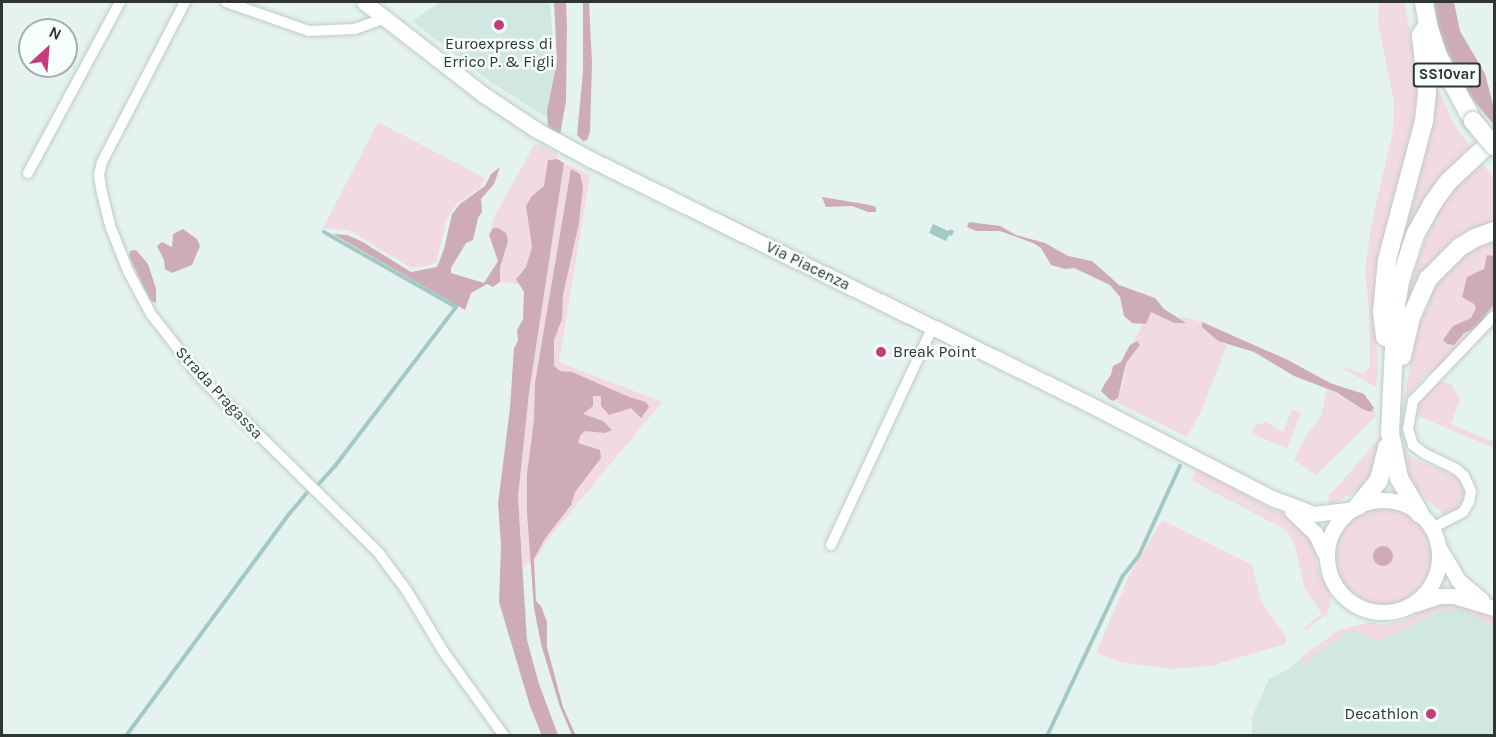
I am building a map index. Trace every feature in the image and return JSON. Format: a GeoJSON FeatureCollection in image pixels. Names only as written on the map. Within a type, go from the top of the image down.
{"type":"FeatureCollection","features":[{"type":"Feature","properties":{"kind":"highway","name":"SS10var"},"geometry":{"type":"LineString","coordinates":[[1424,2],[1428,25],[1438,56],[1473,121],[1494,146]]}},
{"type":"Feature","properties":{"kind":"highway"},"geometry":{"type":"LineString","coordinates":[[1420,514],[1399,478],[1390,427],[1385,390],[1383,289],[1390,244],[1424,121],[1426,92],[1421,35],[1428,25]]}},
{"type":"Feature","properties":{"kind":"highway"},"geometry":{"type":"LineString","coordinates":[[1355,507],[1379,480],[1390,427],[1394,390],[1396,305],[1408,252],[1432,204],[1449,181],[1494,139]]}},
{"type":"Feature","properties":{"kind":"highway"},"geometry":{"type":"LineString","coordinates":[[1394,390],[1411,317],[1428,279],[1460,247],[1494,231]]}},
{"type":"Feature","properties":{"kind":"main road","name":"Via Piacenza"},"geometry":{"type":"LineString","coordinates":[[364,2],[484,95],[535,129],[590,159],[1272,498],[1314,514],[1355,507]]}},
{"type":"Feature","properties":{"kind":"main road","name":"Via Piacenza"},"geometry":{"type":"LineString","coordinates":[[1272,498],[1308,524],[1319,538],[1327,560]]}},
{"type":"Feature","properties":{"kind":"main road"},"geometry":{"type":"LineString","coordinates":[[1390,500],[1406,505],[1420,514],[1432,528],[1439,548],[1459,581],[1492,607],[1454,596],[1434,598],[1383,612],[1357,605],[1337,588],[1327,560],[1333,531],[1355,507],[1373,501],[1390,500]]}},
{"type":"Feature","properties":{"kind":"main road"},"geometry":{"type":"LineString","coordinates":[[1407,607],[1423,595],[1435,578],[1439,548]]}},
{"type":"Feature","properties":{"kind":"street"},"geometry":{"type":"LineString","coordinates":[[28,173],[120,2]]}},
{"type":"Feature","properties":{"kind":"street","name":"Strada Pragassa"},"geometry":{"type":"LineString","coordinates":[[185,2],[102,162],[99,175],[111,228],[128,270],[151,314],[201,378],[378,552],[407,591],[443,651],[504,735]]}},
{"type":"Feature","properties":{"kind":"street"},"geometry":{"type":"LineString","coordinates":[[226,2],[309,30],[355,29],[385,18]]}},
{"type":"Feature","properties":{"kind":"street"},"geometry":{"type":"LineString","coordinates":[[1432,528],[1463,512],[1468,507],[1471,491],[1464,476],[1456,469],[1425,454],[1413,445],[1408,429],[1413,401],[1494,316]]}},
{"type":"Feature","properties":{"kind":"street"},"geometry":{"type":"LineString","coordinates":[[831,544],[932,328]]}},
{"type":"Feature","properties":{"kind":"shaded area"},"geometry":{"type":"Polygon","coordinates":[[[441,2],[550,2],[556,83],[550,119],[492,83],[412,21],[441,2]]]}},
{"type":"Feature","properties":{"kind":"shaded area"},"geometry":{"type":"Polygon","coordinates":[[[554,2],[566,2],[566,101],[560,135],[552,132],[548,126],[547,111],[557,62],[554,2]]]}},
{"type":"Feature","properties":{"kind":"shaded area"},"geometry":{"type":"Polygon","coordinates":[[[583,2],[589,2],[592,63],[590,132],[587,140],[583,141],[577,135],[583,72],[583,2]]]}},
{"type":"Feature","properties":{"kind":"shaded area"},"geometry":{"type":"Polygon","coordinates":[[[1379,2],[1404,2],[1413,46],[1420,106],[1375,326],[1378,366],[1376,387],[1338,366],[1363,373],[1370,367],[1369,306],[1365,272],[1371,226],[1393,131],[1394,102],[1378,23],[1379,2]]]}},
{"type":"Feature","properties":{"kind":"shaded area"},"geometry":{"type":"Polygon","coordinates":[[[1433,2],[1454,2],[1460,31],[1485,74],[1494,108],[1494,125],[1470,96],[1440,38],[1433,2]]]}},
{"type":"Feature","properties":{"kind":"shaded area"},"geometry":{"type":"Polygon","coordinates":[[[1430,71],[1454,124],[1470,146],[1430,190],[1403,241],[1392,282],[1430,71]]]}},
{"type":"Feature","properties":{"kind":"shaded area"},"geometry":{"type":"Polygon","coordinates":[[[378,122],[485,178],[480,188],[457,203],[447,219],[436,263],[431,265],[411,268],[349,230],[323,228],[378,122]]]}},
{"type":"Feature","properties":{"kind":"shaded area"},"geometry":{"type":"Polygon","coordinates":[[[534,145],[541,145],[557,153],[557,159],[548,160],[544,186],[531,197],[526,206],[532,247],[526,267],[518,275],[518,284],[500,282],[500,268],[507,246],[506,233],[498,228],[491,231],[493,219],[534,145]]]}},
{"type":"Feature","properties":{"kind":"shaded area"},"geometry":{"type":"Polygon","coordinates":[[[557,159],[564,163],[529,393],[518,497],[527,640],[539,684],[558,735],[542,736],[530,706],[499,602],[501,545],[498,504],[510,408],[514,348],[518,341],[517,330],[523,319],[524,292],[516,279],[526,267],[532,247],[526,206],[531,197],[544,186],[548,160],[557,159]]]}},
{"type":"Feature","properties":{"kind":"shaded area"},"geometry":{"type":"Polygon","coordinates":[[[1479,161],[1494,176],[1494,223],[1473,230],[1441,253],[1424,273],[1406,308],[1409,287],[1429,228],[1445,200],[1479,161]]]}},
{"type":"Feature","properties":{"kind":"shaded area"},"geometry":{"type":"Polygon","coordinates":[[[564,163],[590,175],[559,362],[662,402],[549,538],[538,557],[523,567],[518,497],[529,393],[564,163]]]}},
{"type":"Feature","properties":{"kind":"shaded area"},"geometry":{"type":"Polygon","coordinates":[[[500,167],[494,184],[481,199],[482,212],[478,218],[473,240],[466,243],[451,268],[451,273],[484,283],[498,261],[489,235],[493,228],[498,228],[506,233],[508,241],[500,268],[500,282],[493,287],[487,284],[471,293],[465,310],[333,234],[347,235],[361,241],[411,272],[437,267],[444,249],[452,214],[460,204],[485,186],[491,174],[500,167]]]}},
{"type":"Feature","properties":{"kind":"shaded area"},"geometry":{"type":"Polygon","coordinates":[[[571,169],[580,174],[583,186],[579,223],[563,295],[562,319],[554,340],[554,366],[560,371],[572,372],[646,402],[649,407],[641,418],[631,408],[609,415],[601,406],[601,396],[593,396],[593,406],[583,414],[603,421],[612,430],[605,433],[585,431],[580,436],[578,443],[600,450],[601,458],[575,492],[571,505],[544,540],[534,559],[536,601],[541,606],[547,622],[547,647],[563,707],[576,736],[572,735],[560,707],[541,644],[534,608],[527,513],[527,474],[534,420],[535,383],[571,169]]]}},
{"type":"Feature","properties":{"kind":"shaded area"},"geometry":{"type":"Polygon","coordinates":[[[822,197],[870,205],[876,207],[876,212],[868,212],[852,206],[826,207],[822,197]]]}},
{"type":"Feature","properties":{"kind":"shaded area"},"geometry":{"type":"Polygon","coordinates":[[[969,222],[1000,226],[1016,235],[1045,243],[1068,256],[1092,261],[1119,285],[1155,298],[1164,309],[1186,323],[1174,323],[1151,312],[1146,324],[1132,323],[1124,316],[1120,297],[1110,285],[1074,268],[1065,269],[1051,265],[1041,248],[1033,243],[1000,231],[976,231],[967,227],[969,222]]]}},
{"type":"Feature","properties":{"kind":"shaded area"},"geometry":{"type":"Polygon","coordinates":[[[183,229],[197,239],[200,246],[192,265],[172,273],[165,269],[164,260],[157,246],[162,242],[172,247],[173,234],[183,229]]]}},
{"type":"Feature","properties":{"kind":"shaded area"},"geometry":{"type":"Polygon","coordinates":[[[1494,239],[1494,309],[1440,365],[1423,378],[1404,401],[1418,314],[1427,293],[1465,252],[1494,239]]]}},
{"type":"Feature","properties":{"kind":"shaded area"},"geometry":{"type":"Polygon","coordinates":[[[136,250],[148,264],[156,289],[156,303],[150,300],[129,256],[130,251],[136,250]]]}},
{"type":"Feature","properties":{"kind":"shaded area"},"geometry":{"type":"Polygon","coordinates":[[[1487,255],[1494,256],[1494,304],[1476,328],[1464,333],[1454,345],[1447,344],[1443,340],[1453,326],[1471,318],[1476,308],[1474,304],[1462,297],[1467,277],[1484,269],[1487,255]]]}},
{"type":"Feature","properties":{"kind":"shaded area"},"geometry":{"type":"Polygon","coordinates":[[[1151,312],[1174,323],[1185,323],[1179,318],[1183,317],[1202,322],[1202,327],[1218,341],[1227,345],[1200,414],[1187,437],[1116,402],[1124,381],[1126,363],[1140,345],[1137,341],[1133,342],[1151,312]]]}},
{"type":"Feature","properties":{"kind":"shaded area"},"geometry":{"type":"Polygon","coordinates":[[[1202,322],[1288,360],[1330,383],[1364,394],[1374,408],[1371,412],[1362,409],[1336,392],[1294,376],[1254,352],[1218,341],[1202,327],[1202,322]]]}},
{"type":"Feature","properties":{"kind":"shaded area"},"geometry":{"type":"Polygon","coordinates":[[[1137,341],[1140,345],[1126,363],[1118,398],[1113,401],[1101,391],[1111,375],[1113,366],[1121,362],[1130,345],[1137,341]]]}},
{"type":"Feature","properties":{"kind":"shaded area"},"geometry":{"type":"Polygon","coordinates":[[[1440,382],[1451,384],[1460,400],[1451,424],[1494,442],[1494,448],[1418,416],[1419,402],[1440,382]]]}},
{"type":"Feature","properties":{"kind":"shaded area"},"geometry":{"type":"Polygon","coordinates":[[[1327,388],[1362,409],[1371,412],[1374,408],[1376,416],[1316,475],[1294,460],[1309,431],[1321,417],[1327,388]]]}},
{"type":"Feature","properties":{"kind":"shaded area"},"geometry":{"type":"Polygon","coordinates":[[[1292,409],[1301,413],[1287,448],[1252,434],[1257,423],[1262,425],[1264,421],[1283,432],[1292,409]]]}},
{"type":"Feature","properties":{"kind":"shaded area"},"geometry":{"type":"Polygon","coordinates":[[[1384,433],[1380,465],[1364,486],[1329,506],[1328,497],[1384,433]]]}},
{"type":"Feature","properties":{"kind":"shaded area"},"geometry":{"type":"Polygon","coordinates":[[[1400,443],[1412,458],[1457,477],[1465,492],[1458,509],[1444,514],[1408,485],[1400,443]]]}},
{"type":"Feature","properties":{"kind":"shaded area"},"geometry":{"type":"Polygon","coordinates":[[[1197,469],[1298,522],[1315,546],[1318,569],[1331,597],[1327,618],[1325,615],[1306,630],[1304,628],[1322,614],[1305,589],[1294,542],[1286,530],[1191,480],[1197,469]]]}},
{"type":"Feature","properties":{"kind":"shaded area"},"geometry":{"type":"Polygon","coordinates":[[[1383,505],[1402,509],[1419,520],[1430,537],[1434,556],[1430,575],[1419,592],[1402,603],[1383,607],[1364,603],[1347,592],[1336,575],[1332,556],[1336,537],[1347,520],[1364,509],[1383,505]]]}},
{"type":"Feature","properties":{"kind":"shaded area"},"geometry":{"type":"Polygon","coordinates":[[[1162,520],[1252,565],[1261,601],[1286,637],[1285,644],[1211,666],[1171,669],[1120,662],[1096,653],[1129,576],[1162,520]]]}},
{"type":"Feature","properties":{"kind":"shaded area"},"geometry":{"type":"Polygon","coordinates":[[[1383,546],[1390,549],[1393,556],[1390,563],[1383,566],[1376,563],[1373,556],[1376,549],[1383,546]]]}},
{"type":"Feature","properties":{"kind":"shaded area"},"geometry":{"type":"Polygon","coordinates":[[[1449,601],[1475,608],[1491,616],[1494,618],[1494,626],[1460,609],[1443,610],[1382,640],[1375,641],[1355,631],[1348,631],[1305,663],[1301,663],[1302,657],[1339,630],[1371,622],[1383,625],[1404,620],[1438,603],[1449,601]]]}},
{"type":"Feature","properties":{"kind":"shaded area"},"geometry":{"type":"Polygon","coordinates":[[[1450,602],[1494,619],[1494,735],[1252,736],[1252,717],[1269,679],[1288,669],[1338,631],[1405,621],[1450,602]]]}},
{"type":"Feature","properties":{"kind":"water"},"geometry":{"type":"Polygon","coordinates":[[[933,224],[948,231],[950,229],[954,231],[952,236],[949,235],[946,241],[929,233],[933,224]]]}},
{"type":"Feature","properties":{"kind":"waterway"},"geometry":{"type":"LineString","coordinates":[[317,486],[335,466],[456,307],[324,232]]}},
{"type":"Feature","properties":{"kind":"waterway"},"geometry":{"type":"LineString","coordinates":[[1047,736],[1122,577],[1139,555],[1180,466]]}},
{"type":"Feature","properties":{"kind":"waterway"},"geometry":{"type":"LineString","coordinates":[[126,736],[307,493]]}},
{"type":"Feature","properties":{"kind":"place","name":"Euroexpress di Errico P. & Figli"},"geometry":{"type":"Point","coordinates":[499,25]}},
{"type":"Feature","properties":{"kind":"place","name":"Break Point"},"geometry":{"type":"Point","coordinates":[881,352]}},
{"type":"Feature","properties":{"kind":"place","name":"Decathlon"},"geometry":{"type":"Point","coordinates":[1431,714]}}]}
